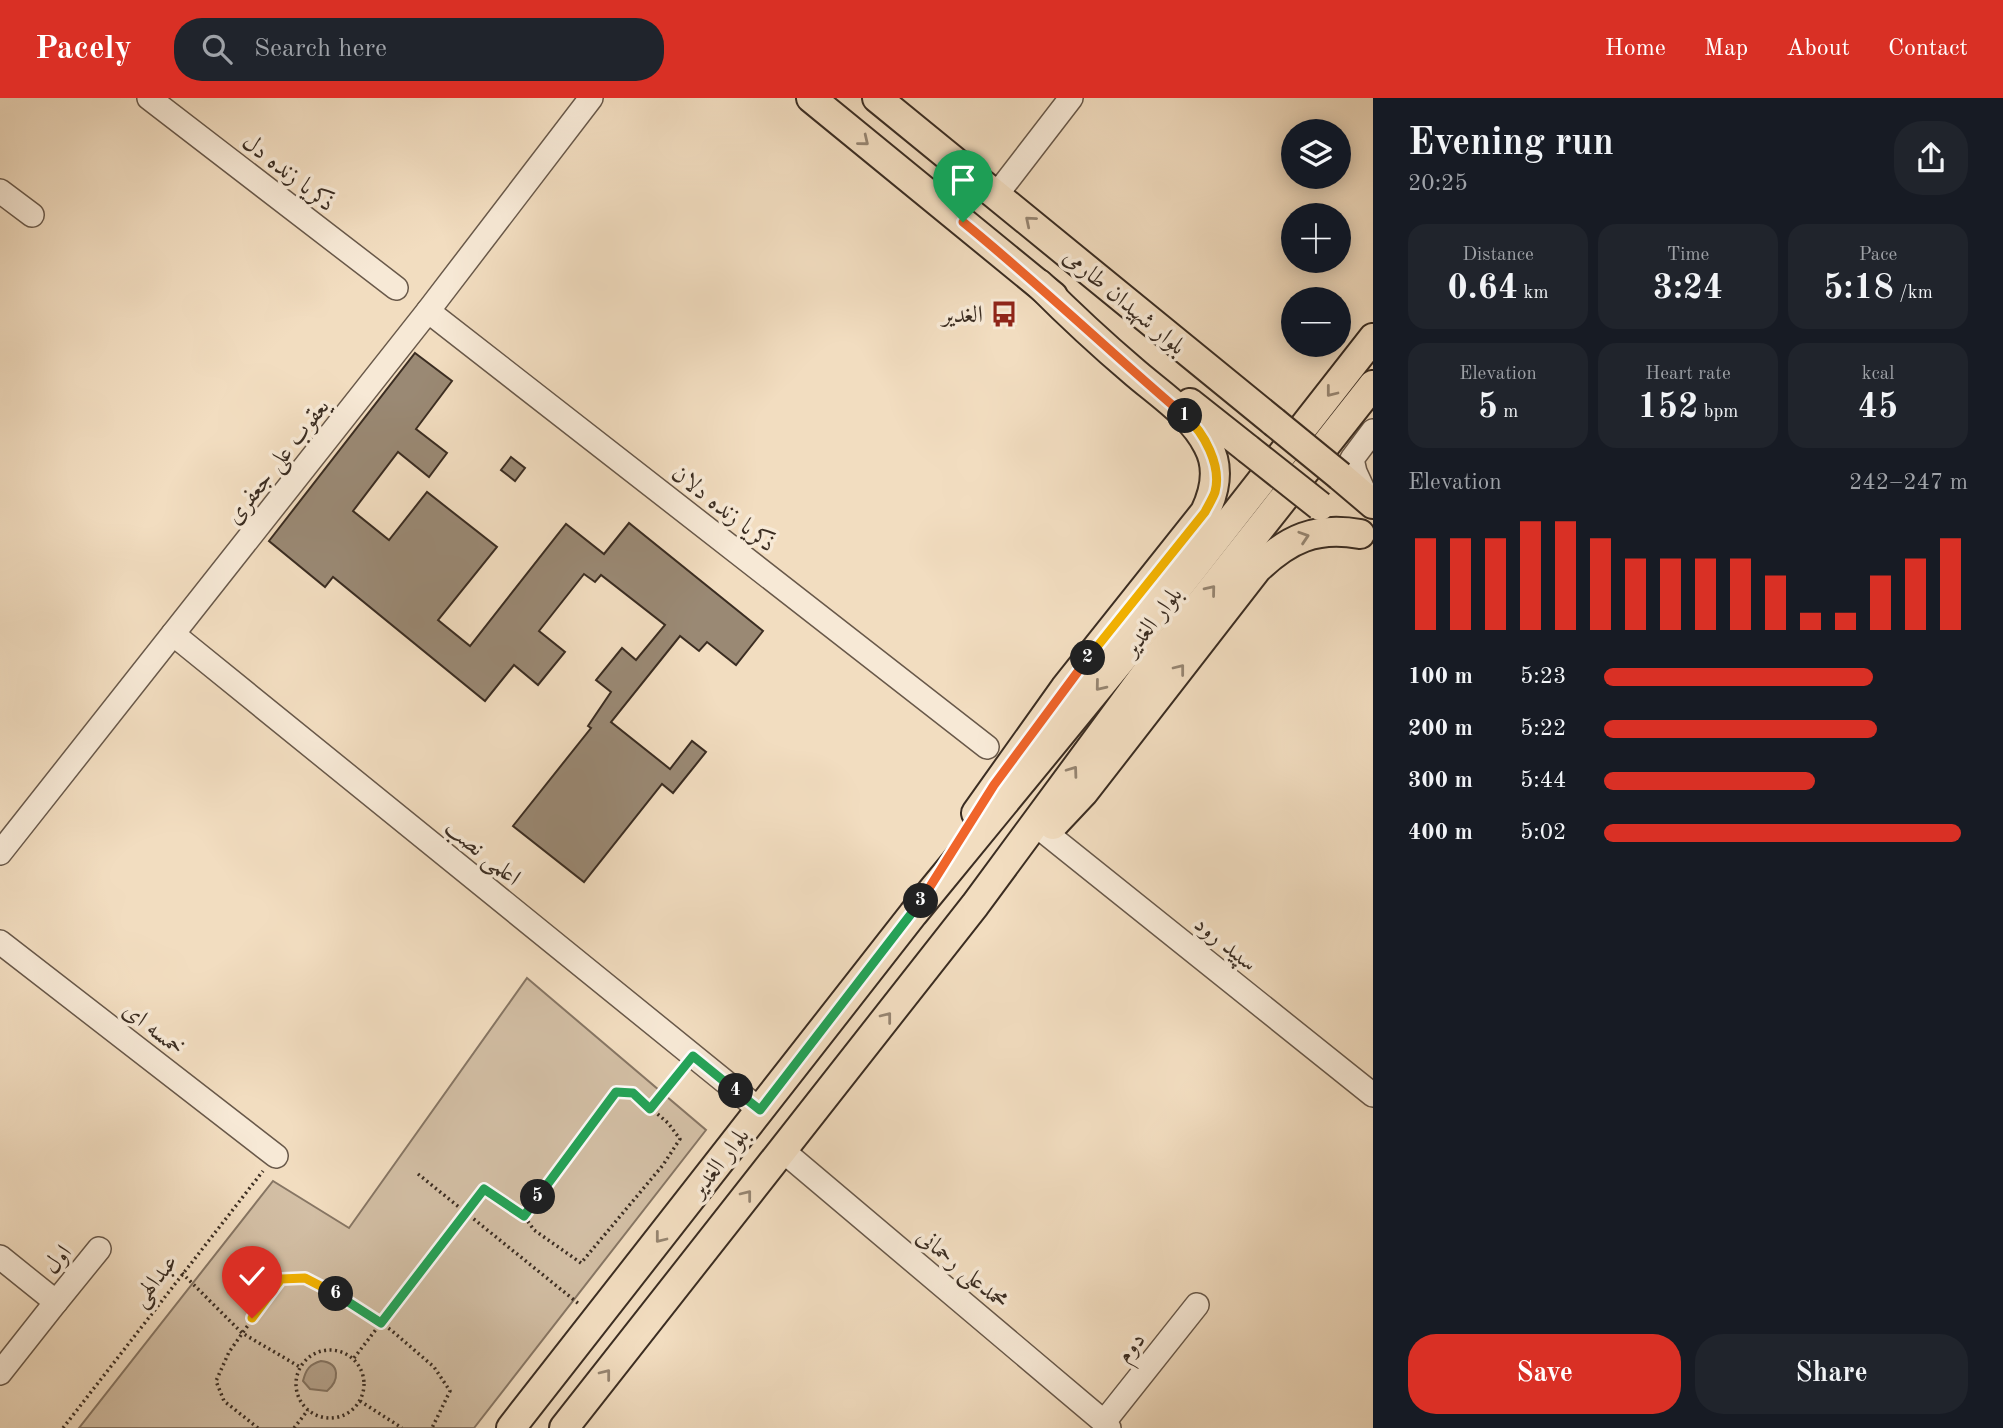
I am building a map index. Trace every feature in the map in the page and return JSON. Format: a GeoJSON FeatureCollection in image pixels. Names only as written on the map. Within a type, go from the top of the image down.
{"type":"FeatureCollection","features":[{"type":"Feature","properties":{"kind":"main road","name":"بلوار شهیدان طارمی"},"geometry":{"type":"LineString","coordinates":[[811,98],[1039,284],[1320,506],[1366,539]]}},
{"type":"Feature","properties":{"kind":"main road","name":"بلوار شهیدان طارمی"},"geometry":{"type":"LineString","coordinates":[[877,98],[1371,502]]}},
{"type":"Feature","properties":{"kind":"main road"},"geometry":{"type":"LineString","coordinates":[[913,914],[994,785],[1065,688],[1205,512],[1215,491],[1215,472],[1209,447],[1189,419],[1090,334],[1039,284]]}},
{"type":"Feature","properties":{"kind":"main road","name":"بلوار الغدیر"},"geometry":{"type":"LineString","coordinates":[[511,1428],[913,914],[1126,654],[1373,338]]}},
{"type":"Feature","properties":{"kind":"main road","name":"بلوار الغدیر"},"geometry":{"type":"LineString","coordinates":[[564,1428],[975,905],[1152,665],[1373,385]]}},
{"type":"Feature","properties":{"kind":"main road"},"geometry":{"type":"LineString","coordinates":[[975,905],[1084,792],[1267,559],[1297,539],[1336,531],[1366,539]]}},
{"type":"Feature","properties":{"kind":"street","name":"ذکریا زنده دل"},"geometry":{"type":"LineString","coordinates":[[149,98],[396,288]]}},
{"type":"Feature","properties":{"kind":"street","name":"یعقوب علی جعفری"},"geometry":{"type":"LineString","coordinates":[[0,853],[428,311],[591,98]]}},
{"type":"Feature","properties":{"kind":"street"},"geometry":{"type":"LineString","coordinates":[[996,194],[1071,98]]}},
{"type":"Feature","properties":{"kind":"street"},"geometry":{"type":"LineString","coordinates":[[0,191],[32,215]]}},
{"type":"Feature","properties":{"kind":"street","name":"ذکریا زنده دلان"},"geometry":{"type":"LineString","coordinates":[[428,311],[987,747]]}},
{"type":"Feature","properties":{"kind":"street"},"geometry":{"type":"LineString","coordinates":[[1371,502],[1355,472],[1352,459],[1373,430]]}},
{"type":"Feature","properties":{"kind":"street","name":"اعلمی نصب"},"geometry":{"type":"LineString","coordinates":[[173,634],[760,1110]]}},
{"type":"Feature","properties":{"kind":"street","name":"سپید رود"},"geometry":{"type":"LineString","coordinates":[[1046,833],[1373,1095]]}},
{"type":"Feature","properties":{"kind":"street","name":"خمسه ای"},"geometry":{"type":"LineString","coordinates":[[0,942],[276,1156]]}},
{"type":"Feature","properties":{"kind":"street","name":"محمدعلی رحمانی"},"geometry":{"type":"LineString","coordinates":[[782,1150],[1106,1425]]}},
{"type":"Feature","properties":{"kind":"street","name":"اول"},"geometry":{"type":"LineString","coordinates":[[0,1373],[99,1250]]}},
{"type":"Feature","properties":{"kind":"street"},"geometry":{"type":"LineString","coordinates":[[0,1257],[56,1302]]}},
{"type":"Feature","properties":{"kind":"street","name":"دوم"},"geometry":{"type":"LineString","coordinates":[[1106,1425],[1197,1305]]}},
{"type":"Feature","properties":{"kind":"path"},"geometry":{"type":"LineString","coordinates":[[650,1109],[693,1056]]}},
{"type":"Feature","properties":{"kind":"path"},"geometry":{"type":"LineString","coordinates":[[354,1358],[484,1189],[524,1216],[534,1230],[582,1263],[663,1165],[680,1139],[668,1123],[633,1093],[616,1092],[524,1216]]}},
{"type":"Feature","properties":{"kind":"path","name":"عبدالهی"},"geometry":{"type":"LineString","coordinates":[[63,1428],[276,1156]]}},
{"type":"Feature","properties":{"kind":"path"},"geometry":{"type":"LineString","coordinates":[[418,1174],[596,1319]]}},
{"type":"Feature","properties":{"kind":"path"},"geometry":{"type":"LineString","coordinates":[[182,1273],[242,1333],[300,1367]]}},
{"type":"Feature","properties":{"kind":"path"},"geometry":{"type":"LineString","coordinates":[[258,1428],[224,1401],[216,1381],[229,1352],[281,1279],[305,1278],[342,1297],[381,1323],[434,1367],[450,1391],[432,1428]]}},
{"type":"Feature","properties":{"kind":"path"},"geometry":{"type":"LineString","coordinates":[[334,1349],[354,1358],[364,1377],[365,1388],[360,1401],[346,1415],[335,1418],[323,1418],[308,1410],[298,1395],[296,1384],[300,1367],[312,1354],[323,1350],[334,1349]]}},
{"type":"Feature","properties":{"kind":"path"},"geometry":{"type":"LineString","coordinates":[[360,1401],[402,1428]]}},
{"type":"Feature","properties":{"kind":"path"},"geometry":{"type":"LineString","coordinates":[[294,1428],[308,1410]]}},
{"type":"Feature","properties":{"kind":"shaded area"},"geometry":{"type":"Polygon","coordinates":[[[527,978],[706,1130],[474,1428],[79,1428],[273,1181],[349,1228],[527,978]]]}},
{"type":"Feature","properties":{"kind":"shaded area"},"geometry":{"type":"Polygon","coordinates":[[[321,1361],[332,1365],[336,1373],[334,1382],[327,1391],[310,1389],[303,1381],[309,1368],[321,1361]]]}},
{"type":"Feature","properties":{"kind":"building"},"geometry":{"type":"Polygon","coordinates":[[[415,353],[452,381],[416,429],[447,453],[429,477],[398,452],[353,511],[389,540],[427,492],[497,547],[438,620],[470,646],[566,524],[604,554],[629,523],[763,631],[736,665],[707,642],[699,651],[680,636],[611,722],[670,769],[692,741],[706,752],[673,793],[662,784],[584,882],[513,826],[591,728],[588,726],[611,692],[596,680],[622,648],[636,660],[665,625],[601,575],[595,582],[584,574],[539,631],[565,652],[538,685],[514,665],[485,701],[333,577],[325,587],[269,541],[415,353]]]}},
{"type":"Feature","properties":{"kind":"building"},"geometry":{"type":"Polygon","coordinates":[[[511,457],[525,468],[515,481],[501,470],[511,457]]]}},
{"type":"Feature","properties":{"kind":"place","name":"الغدیر"},"geometry":{"type":"Point","coordinates":[1004,314]}},
{"type":"Feature","properties":{"kind":"route"},"geometry":{"type":"LineString","coordinates":[[252,1318],[281,1279],[305,1278],[342,1297],[381,1323],[484,1189],[524,1216],[616,1092],[633,1093],[650,1109],[693,1056],[760,1110],[913,914],[994,785],[1065,688],[1205,512],[1215,491],[1215,472],[1209,447],[1189,419],[1090,334],[1039,284],[963,222]]}}]}
